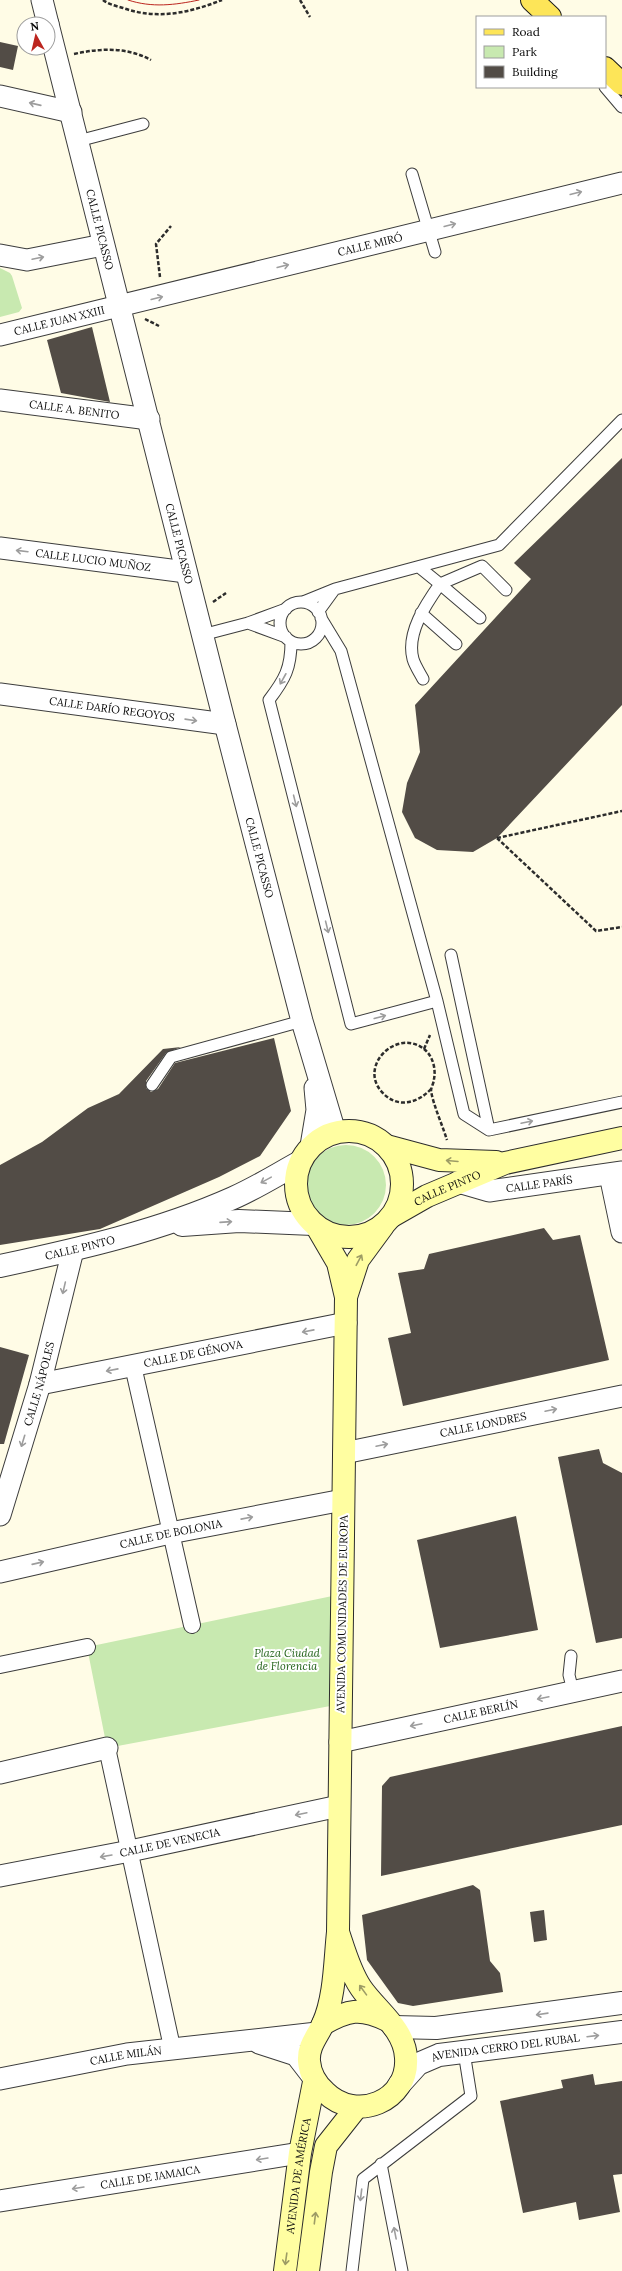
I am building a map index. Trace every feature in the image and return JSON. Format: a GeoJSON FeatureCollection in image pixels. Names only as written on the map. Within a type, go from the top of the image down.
{"type":"FeatureCollection","features":[{"type":"Feature","properties":{"kind":"main road"},"geometry":{"type":"LineString","coordinates":[[532,0],[549,16]]}},
{"type":"Feature","properties":{"kind":"main road"},"geometry":{"type":"LineString","coordinates":[[606,69],[622,84]]}},
{"type":"Feature","properties":{"kind":"main road"},"geometry":{"type":"LineString","coordinates":[[354,1131],[366,1134],[387,1146],[397,1160],[403,1177],[402,1195],[388,1220],[371,1233],[356,1237],[341,1237],[315,1226],[302,1211],[296,1195],[296,1178],[305,1154],[322,1138],[336,1132],[354,1131]]}},
{"type":"Feature","properties":{"kind":"main road","name":"CALLE PINTO"},"geometry":{"type":"LineString","coordinates":[[388,1220],[455,1172],[622,1138]]}},
{"type":"Feature","properties":{"kind":"main road","name":"CALLE PINTO"},"geometry":{"type":"LineString","coordinates":[[387,1146],[439,1160],[455,1172]]}},
{"type":"Feature","properties":{"kind":"main road","name":"AVENIDA COMUNIDADES DE EUROPA"},"geometry":{"type":"LineString","coordinates":[[346,1297],[358,1260],[388,1220]]}},
{"type":"Feature","properties":{"kind":"main road","name":"AVENIDA COMUNIDADES DE EUROPA"},"geometry":{"type":"LineString","coordinates":[[315,1226],[338,1262],[346,1297],[338,1932],[332,1989],[320,2029]]}},
{"type":"Feature","properties":{"kind":"main road"},"geometry":{"type":"LineString","coordinates":[[338,1932],[360,1987],[390,2024],[402,2039],[406,2057],[405,2070],[399,2086],[388,2098],[372,2106],[356,2108],[335,2102],[314,2080],[309,2061],[310,2049],[320,2029],[343,2013],[360,2011],[372,2013],[390,2024]]}},
{"type":"Feature","properties":{"kind":"main road","name":"AVENIDA DE AMÉRICA"},"geometry":{"type":"LineString","coordinates":[[285,2271],[300,2153],[314,2080]]}},
{"type":"Feature","properties":{"kind":"main road","name":"AVENIDA DE AMÉRICA"},"geometry":{"type":"LineString","coordinates":[[308,2271],[321,2172],[326,2146],[356,2108]]}},
{"type":"Feature","properties":{"kind":"street","name":"CALLE PICASSO"},"geometry":{"type":"LineString","coordinates":[[42,0],[46,16]]}},
{"type":"Feature","properties":{"kind":"street","name":"CALLE PICASSO"},"geometry":{"type":"LineString","coordinates":[[56,54],[103,245],[149,419],[202,635],[302,1021],[336,1132]]}},
{"type":"Feature","properties":{"kind":"street"},"geometry":{"type":"LineString","coordinates":[[0,96],[71,112]]}},
{"type":"Feature","properties":{"kind":"street","name":"CALLE MIRÓ"},"geometry":{"type":"LineString","coordinates":[[119,307],[622,182]]}},
{"type":"Feature","properties":{"kind":"street"},"geometry":{"type":"LineString","coordinates":[[0,255],[27,260],[103,245]]}},
{"type":"Feature","properties":{"kind":"street","name":"CALLE JUAN XXIII"},"geometry":{"type":"LineString","coordinates":[[0,335],[119,307]]}},
{"type":"Feature","properties":{"kind":"street","name":"CALLE A. BENITO"},"geometry":{"type":"LineString","coordinates":[[0,400],[149,419]]}},
{"type":"Feature","properties":{"kind":"street","name":"CALLE LUCIO MUÑOZ"},"geometry":{"type":"LineString","coordinates":[[0,548],[186,572]]}},
{"type":"Feature","properties":{"kind":"street","name":"CALLE DARÍO REGOYOS"},"geometry":{"type":"LineString","coordinates":[[0,694],[225,724]]}},
{"type":"Feature","properties":{"kind":"street","name":"CALLE PICASSO"},"geometry":{"type":"LineString","coordinates":[[305,1154],[317,1110],[314,1062]]}},
{"type":"Feature","properties":{"kind":"street","name":"CALLE PINTO"},"geometry":{"type":"LineString","coordinates":[[0,1266],[73,1250],[159,1227],[234,1198],[305,1154]]}},
{"type":"Feature","properties":{"kind":"street","name":"CALLE PARÍS"},"geometry":{"type":"LineString","coordinates":[[455,1172],[489,1191],[616,1173]]}},
{"type":"Feature","properties":{"kind":"street"},"geometry":{"type":"LineString","coordinates":[[616,1173],[622,1232]]}},
{"type":"Feature","properties":{"kind":"street","name":"CALLE PINTO"},"geometry":{"type":"LineString","coordinates":[[159,1227],[239,1221],[315,1226]]}},
{"type":"Feature","properties":{"kind":"street","name":"CALLE NÁPOLES"},"geometry":{"type":"LineString","coordinates":[[0,1515],[40,1384],[73,1250]]}},
{"type":"Feature","properties":{"kind":"street","name":"CALLE DE GÉNOVA"},"geometry":{"type":"LineString","coordinates":[[40,1384],[346,1323]]}},
{"type":"Feature","properties":{"kind":"street"},"geometry":{"type":"LineString","coordinates":[[133,1366],[192,1625]]}},
{"type":"Feature","properties":{"kind":"street","name":"CALLE LONDRES"},"geometry":{"type":"LineString","coordinates":[[344,1453],[622,1396]]}},
{"type":"Feature","properties":{"kind":"street","name":"CALLE DE BOLONIA"},"geometry":{"type":"LineString","coordinates":[[0,1572],[170,1533],[343,1500]]}},
{"type":"Feature","properties":{"kind":"street"},"geometry":{"type":"LineString","coordinates":[[0,1665],[87,1647]]}},
{"type":"Feature","properties":{"kind":"street","name":"CALLE BERLÍN"},"geometry":{"type":"LineString","coordinates":[[340,1742],[573,1691],[622,1682]]}},
{"type":"Feature","properties":{"kind":"street"},"geometry":{"type":"LineString","coordinates":[[0,1773],[106,1748],[130,1851],[172,2047]]}},
{"type":"Feature","properties":{"kind":"street","name":"CALLE DE VENECIA"},"geometry":{"type":"LineString","coordinates":[[0,1876],[130,1851],[339,1806]]}},
{"type":"Feature","properties":{"kind":"street"},"geometry":{"type":"LineString","coordinates":[[390,2024],[436,2028],[622,2003]]}},
{"type":"Feature","properties":{"kind":"street","name":"CALLE MILÁN"},"geometry":{"type":"LineString","coordinates":[[0,2079],[127,2054],[172,2047],[253,2041],[320,2029]]}},
{"type":"Feature","properties":{"kind":"street","name":"AVENIDA CERRO DEL RUBAL"},"geometry":{"type":"LineString","coordinates":[[399,2086],[418,2064],[439,2055],[622,2032]]}},
{"type":"Feature","properties":{"kind":"street"},"geometry":{"type":"LineString","coordinates":[[253,2041],[296,2055],[314,2080]]}},
{"type":"Feature","properties":{"kind":"street","name":"CALLE DE JAMAICA"},"geometry":{"type":"LineString","coordinates":[[0,2201],[300,2153]]}},
{"type":"Feature","properties":{"kind":"lane"},"geometry":{"type":"LineString","coordinates":[[532,0],[545,16]]}},
{"type":"Feature","properties":{"kind":"lane"},"geometry":{"type":"LineString","coordinates":[[606,87],[622,107]]}},
{"type":"Feature","properties":{"kind":"lane"},"geometry":{"type":"LineString","coordinates":[[78,141],[143,124]]}},
{"type":"Feature","properties":{"kind":"lane"},"geometry":{"type":"LineString","coordinates":[[412,174],[435,252]]}},
{"type":"Feature","properties":{"kind":"lane"},"geometry":{"type":"LineString","coordinates":[[202,635],[248,623],[335,589],[499,545],[622,420]]}},
{"type":"Feature","properties":{"kind":"lane"},"geometry":{"type":"LineString","coordinates":[[423,679],[413,659],[414,632],[421,613],[440,584],[482,566],[506,590]]}},
{"type":"Feature","properties":{"kind":"lane"},"geometry":{"type":"LineString","coordinates":[[419,567],[480,618]]}},
{"type":"Feature","properties":{"kind":"lane"},"geometry":{"type":"LineString","coordinates":[[248,623],[305,644],[316,637],[322,625],[320,615],[335,589]]}},
{"type":"Feature","properties":{"kind":"lane"},"geometry":{"type":"LineString","coordinates":[[303,602],[315,608],[342,651],[437,1001],[464,1114],[489,1130],[622,1102]]}},
{"type":"Feature","properties":{"kind":"lane"},"geometry":{"type":"LineString","coordinates":[[286,609],[280,620],[280,626],[289,639],[291,660],[284,679],[269,700],[351,1024],[437,1001]]}},
{"type":"Feature","properties":{"kind":"lane"},"geometry":{"type":"LineString","coordinates":[[421,613],[456,644]]}},
{"type":"Feature","properties":{"kind":"lane"},"geometry":{"type":"LineString","coordinates":[[451,955],[489,1130]]}},
{"type":"Feature","properties":{"kind":"lane"},"geometry":{"type":"LineString","coordinates":[[152,1085],[171,1056],[302,1021]]}},
{"type":"Feature","properties":{"kind":"lane"},"geometry":{"type":"LineString","coordinates":[[571,1656],[569,1675],[573,1691]]}},
{"type":"Feature","properties":{"kind":"lane"},"geometry":{"type":"LineString","coordinates":[[352,2271],[363,2178],[471,2096],[464,2052]]}},
{"type":"Feature","properties":{"kind":"lane"},"geometry":{"type":"LineString","coordinates":[[381,2164],[402,2271]]}},
{"type":"Feature","properties":{"kind":"path"},"geometry":{"type":"LineString","coordinates":[[103,0],[137,13],[164,15],[196,10],[222,0]]}},
{"type":"Feature","properties":{"kind":"path"},"geometry":{"type":"LineString","coordinates":[[300,0],[310,17]]}},
{"type":"Feature","properties":{"kind":"path"},"geometry":{"type":"LineString","coordinates":[[57,58],[105,49],[135,51],[151,60]]}},
{"type":"Feature","properties":{"kind":"path"},"geometry":{"type":"LineString","coordinates":[[166,296],[159,271],[156,244],[171,226]]}},
{"type":"Feature","properties":{"kind":"path"},"geometry":{"type":"LineString","coordinates":[[622,811],[497,838],[596,931],[622,927]]}},
{"type":"Feature","properties":{"kind":"path"},"geometry":{"type":"LineString","coordinates":[[431,1089],[424,1096],[414,1102],[404,1103],[394,1101],[382,1092],[375,1078],[375,1068],[378,1058],[385,1050],[399,1044],[414,1044],[424,1049],[430,1055],[435,1072],[431,1089],[455,1172]]}},
{"type":"Feature","properties":{"kind":"green space"},"geometry":{"type":"Polygon","coordinates":[[[0,268],[10,273],[12,276],[22,308],[19,312],[0,317],[0,268]]]}},
{"type":"Feature","properties":{"kind":"green space"},"geometry":{"type":"Polygon","coordinates":[[[346,1145],[361,1148],[374,1157],[383,1170],[386,1185],[383,1200],[374,1213],[361,1222],[346,1225],[331,1222],[318,1213],[309,1200],[306,1185],[309,1170],[318,1157],[331,1148],[346,1145]]]}},
{"type":"Feature","properties":{"kind":"green space","name":"Plaza Ciudad de Florencia"},"geometry":{"type":"Polygon","coordinates":[[[342,1594],[341,1704],[107,1748],[87,1647],[342,1594]]]}},
{"type":"Feature","properties":{"kind":"building"},"geometry":{"type":"Polygon","coordinates":[[[0,42],[16,46],[16,56],[13,70],[0,67],[0,42]]]}},
{"type":"Feature","properties":{"kind":"building"},"geometry":{"type":"Polygon","coordinates":[[[92,327],[110,402],[61,393],[47,340],[92,327]]]}},
{"type":"Feature","properties":{"kind":"building"},"geometry":{"type":"Polygon","coordinates":[[[622,458],[622,705],[497,838],[473,852],[437,850],[415,838],[402,812],[407,783],[420,752],[415,705],[531,579],[514,563],[622,458]]]}},
{"type":"Feature","properties":{"kind":"building"},"geometry":{"type":"Polygon","coordinates":[[[274,1038],[291,1111],[260,1156],[219,1177],[100,1229],[0,1245],[0,1165],[42,1142],[88,1108],[119,1094],[163,1049],[181,1047],[166,1053],[146,1081],[146,1088],[151,1092],[158,1089],[175,1063],[274,1038]]]}},
{"type":"Feature","properties":{"kind":"building"},"geometry":{"type":"Polygon","coordinates":[[[544,1228],[553,1240],[580,1235],[609,1360],[403,1406],[388,1338],[411,1333],[398,1273],[424,1269],[429,1254],[544,1228]]]}},
{"type":"Feature","properties":{"kind":"building"},"geometry":{"type":"Polygon","coordinates":[[[0,1347],[29,1355],[4,1444],[0,1444],[0,1347]]]}},
{"type":"Feature","properties":{"kind":"building"},"geometry":{"type":"Polygon","coordinates":[[[599,1449],[603,1463],[622,1473],[622,1638],[596,1643],[558,1457],[599,1449]]]}},
{"type":"Feature","properties":{"kind":"building"},"geometry":{"type":"Polygon","coordinates":[[[516,1516],[538,1630],[440,1648],[417,1540],[516,1516]]]}},
{"type":"Feature","properties":{"kind":"building"},"geometry":{"type":"Polygon","coordinates":[[[622,1726],[622,1825],[381,1876],[382,1786],[390,1777],[622,1726]]]}},
{"type":"Feature","properties":{"kind":"building"},"geometry":{"type":"Polygon","coordinates":[[[473,1885],[480,1890],[490,1961],[500,1973],[503,1992],[413,2006],[398,2003],[367,1960],[362,1915],[473,1885]]]}},
{"type":"Feature","properties":{"kind":"building"},"geometry":{"type":"Polygon","coordinates":[[[544,1910],[547,1940],[534,1942],[530,1912],[544,1910]]]}},
{"type":"Feature","properties":{"kind":"building"},"geometry":{"type":"Polygon","coordinates":[[[593,2074],[595,2085],[622,2081],[622,2174],[613,2175],[620,2212],[579,2220],[576,2202],[523,2213],[500,2101],[563,2088],[561,2080],[593,2074]]]}},
{"type":"Feature","properties":{"kind":"tram line"},"geometry":{"type":"LineString","coordinates":[[128,0],[137,3],[155,5],[199,0]]}}]}
